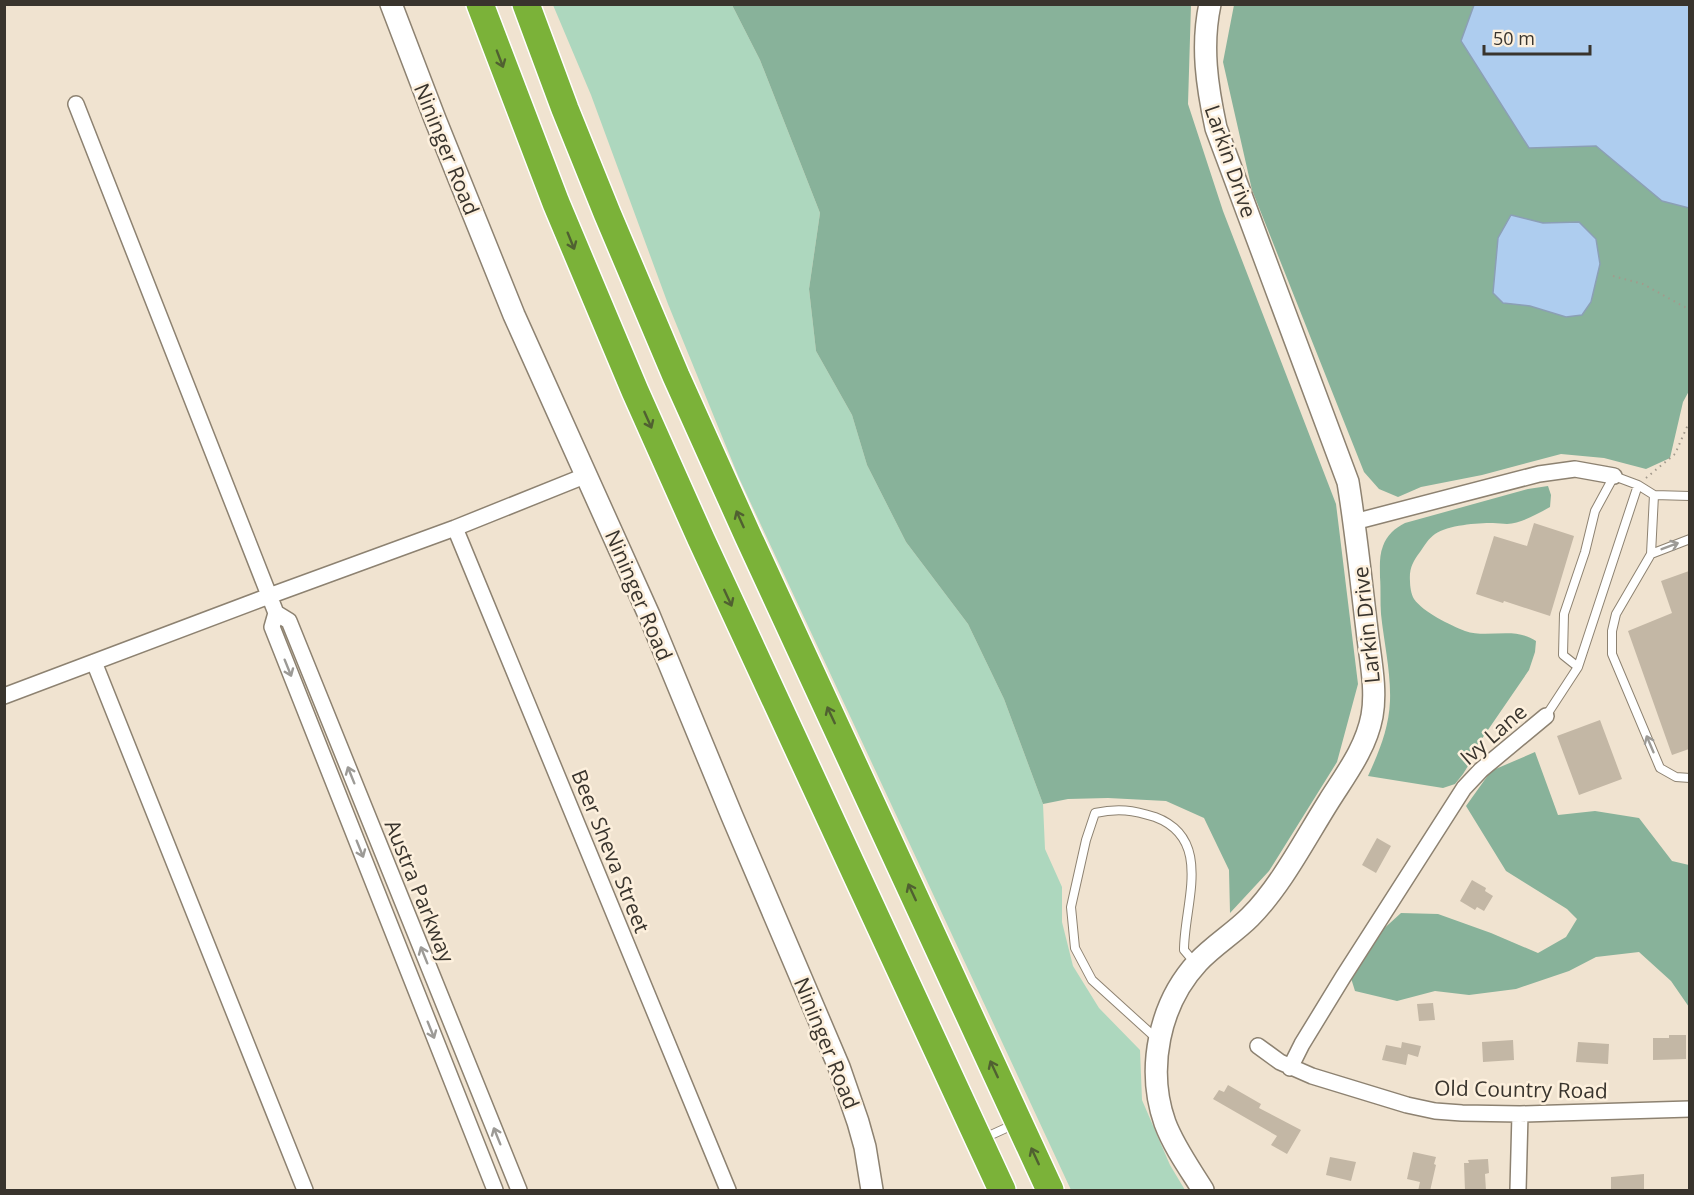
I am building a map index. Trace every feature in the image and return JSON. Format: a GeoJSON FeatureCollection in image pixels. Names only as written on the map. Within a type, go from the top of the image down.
{"type":"FeatureCollection","features":[{"type":"Feature","properties":{"kind":"highway"},"geometry":{"type":"LineString","coordinates":[[480,4],[556,202],[635,391],[1002,1191]]}},
{"type":"Feature","properties":{"kind":"highway"},"geometry":{"type":"LineString","coordinates":[[526,4],[603,203],[676,376],[1050,1191]]}},
{"type":"Feature","properties":{"kind":"street","name":"Nininger Road"},"geometry":{"type":"LineString","coordinates":[[391,4],[510,305],[653,625],[839,1067],[865,1148],[872,1191]]}},
{"type":"Feature","properties":{"kind":"street","name":"Larkin Drive"},"geometry":{"type":"LineString","coordinates":[[1203,1191],[1185,1162],[1166,1123],[1157,1090],[1156,1064],[1161,1032],[1173,998],[1196,964],[1249,918],[1271,893],[1361,750],[1372,716],[1374,687],[1348,482],[1216,128],[1204,55],[1206,21],[1210,4]]}},
{"type":"Feature","properties":{"kind":"street","name":"Austra Parkway"},"geometry":{"type":"LineString","coordinates":[[76,104],[269,596],[276,613],[289,621],[519,1191]]}},
{"type":"Feature","properties":{"kind":"street"},"geometry":{"type":"LineString","coordinates":[[1354,522],[1539,474],[1575,469],[1614,476]]}},
{"type":"Feature","properties":{"kind":"street"},"geometry":{"type":"LineString","coordinates":[[4,696],[455,528],[587,475]]}},
{"type":"Feature","properties":{"kind":"street","name":"Beer Sheva Street"},"geometry":{"type":"LineString","coordinates":[[455,528],[728,1191]]}},
{"type":"Feature","properties":{"kind":"street","name":"Austra Parkway"},"geometry":{"type":"LineString","coordinates":[[276,613],[272,627],[495,1191]]}},
{"type":"Feature","properties":{"kind":"street"},"geometry":{"type":"LineString","coordinates":[[94,662],[305,1191]]}},
{"type":"Feature","properties":{"kind":"street","name":"Ivy Lane"},"geometry":{"type":"LineString","coordinates":[[1290,1068],[1316,1020],[1464,788],[1481,770],[1546,716]]}},
{"type":"Feature","properties":{"kind":"street","name":"Old Country Road"},"geometry":{"type":"LineString","coordinates":[[1258,1046],[1290,1068],[1407,1105],[1435,1111],[1520,1114],[1689,1109]]}},
{"type":"Feature","properties":{"kind":"street"},"geometry":{"type":"LineString","coordinates":[[1518,1191],[1520,1114]]}},
{"type":"Feature","properties":{"kind":"lane"},"geometry":{"type":"LineString","coordinates":[[1578,667],[1563,655],[1564,614],[1585,552],[1595,511],[1614,476],[1638,485],[1653,495],[1689,496]]}},
{"type":"Feature","properties":{"kind":"lane","name":"Ivy Lane"},"geometry":{"type":"LineString","coordinates":[[1546,716],[1578,667],[1638,485]]}},
{"type":"Feature","properties":{"kind":"lane"},"geometry":{"type":"LineString","coordinates":[[1653,495],[1652,554],[1616,615],[1612,631],[1612,654],[1660,768],[1676,777],[1689,778]]}},
{"type":"Feature","properties":{"kind":"lane"},"geometry":{"type":"LineString","coordinates":[[1652,554],[1689,539]]}},
{"type":"Feature","properties":{"kind":"lane"},"geometry":{"type":"LineString","coordinates":[[1159,1041],[1092,980],[1076,948],[1071,907],[1086,840],[1095,813],[1112,809],[1138,811],[1163,820],[1176,829],[1192,860],[1192,887],[1184,932],[1185,950],[1196,964]]}},
{"type":"Feature","properties":{"kind":"lane"},"geometry":{"type":"LineString","coordinates":[[979,1140],[1019,1122]]}},
{"type":"Feature","properties":{"kind":"path"},"geometry":{"type":"LineString","coordinates":[[1613,276],[1643,284],[1689,310]]}},
{"type":"Feature","properties":{"kind":"path"},"geometry":{"type":"LineString","coordinates":[[1638,485],[1675,454],[1689,420]]}},
{"type":"Feature","properties":{"kind":"green space"},"geometry":{"type":"Polygon","coordinates":[[[553,5],[732,5],[760,60],[820,213],[809,289],[816,351],[852,415],[867,465],[906,542],[968,624],[1004,699],[1043,804],[1045,849],[1062,887],[1062,922],[1073,966],[1099,1008],[1140,1050],[1142,1100],[1170,1165],[1185,1190],[1071,1190],[739,478],[668,304],[591,95],[553,5]]]}},
{"type":"Feature","properties":{"kind":"green space"},"geometry":{"type":"Polygon","coordinates":[[[732,5],[1191,5],[1188,104],[1223,211],[1336,504],[1358,684],[1337,762],[1269,871],[1230,913],[1229,870],[1204,818],[1166,801],[1108,798],[1068,799],[1043,804],[1004,699],[968,624],[906,542],[867,465],[852,415],[816,351],[809,289],[820,213],[760,60],[732,5]]]}},
{"type":"Feature","properties":{"kind":"green space"},"geometry":{"type":"Polygon","coordinates":[[[1234,5],[1474,5],[1461,41],[1529,148],[1596,146],[1662,201],[1689,208],[1689,391],[1683,402],[1670,458],[1646,469],[1604,458],[1561,454],[1482,475],[1421,487],[1398,497],[1379,489],[1364,472],[1252,190],[1223,62],[1234,5]]]}},
{"type":"Feature","properties":{"kind":"green space"},"geometry":{"type":"Polygon","coordinates":[[[1548,486],[1551,495],[1550,507],[1529,518],[1507,524],[1463,525],[1447,528],[1435,534],[1415,559],[1410,573],[1410,588],[1414,599],[1424,609],[1445,622],[1474,633],[1519,634],[1536,641],[1529,670],[1479,743],[1473,758],[1455,784],[1443,788],[1368,776],[1383,740],[1390,701],[1381,614],[1380,577],[1381,554],[1387,538],[1405,523],[1528,489],[1548,486]]]}},
{"type":"Feature","properties":{"kind":"green space"},"geometry":{"type":"Polygon","coordinates":[[[1535,752],[1558,815],[1595,811],[1639,818],[1672,861],[1689,865],[1689,1007],[1671,981],[1639,952],[1596,957],[1569,971],[1516,989],[1469,995],[1435,991],[1397,1001],[1355,991],[1350,975],[1379,933],[1401,913],[1438,914],[1538,953],[1566,937],[1577,919],[1567,909],[1506,871],[1466,806],[1491,771],[1535,752]]]}},
{"type":"Feature","properties":{"kind":"water"},"geometry":{"type":"Polygon","coordinates":[[[1474,5],[1689,5],[1689,208],[1662,201],[1596,146],[1529,148],[1461,41],[1474,5]]]}},
{"type":"Feature","properties":{"kind":"water"},"geometry":{"type":"Polygon","coordinates":[[[1511,215],[1543,223],[1579,222],[1596,239],[1600,264],[1591,302],[1582,315],[1566,317],[1530,306],[1503,303],[1493,293],[1498,238],[1511,215]]]}},
{"type":"Feature","properties":{"kind":"building"},"geometry":{"type":"Polygon","coordinates":[[[1534,523],[1574,536],[1550,616],[1476,594],[1494,536],[1527,546],[1534,523]]]}},
{"type":"Feature","properties":{"kind":"building"},"geometry":{"type":"Polygon","coordinates":[[[1689,571],[1689,749],[1672,755],[1628,631],[1672,613],[1661,581],[1689,571]]]}},
{"type":"Feature","properties":{"kind":"building"},"geometry":{"type":"Polygon","coordinates":[[[1600,720],[1622,779],[1579,795],[1557,736],[1600,720]]]}},
{"type":"Feature","properties":{"kind":"building"},"geometry":{"type":"Polygon","coordinates":[[[1377,838],[1391,846],[1376,873],[1362,865],[1377,838]]]}},
{"type":"Feature","properties":{"kind":"building"},"geometry":{"type":"Polygon","coordinates":[[[1472,880],[1486,888],[1485,891],[1493,896],[1484,911],[1477,907],[1475,910],[1460,901],[1472,880]]]}},
{"type":"Feature","properties":{"kind":"building"},"geometry":{"type":"Polygon","coordinates":[[[1433,1003],[1435,1020],[1419,1021],[1417,1004],[1433,1003]]]}},
{"type":"Feature","properties":{"kind":"building"},"geometry":{"type":"Polygon","coordinates":[[[1669,1035],[1686,1035],[1686,1059],[1653,1060],[1653,1038],[1669,1038],[1669,1035]]]}},
{"type":"Feature","properties":{"kind":"building"},"geometry":{"type":"Polygon","coordinates":[[[1513,1040],[1514,1060],[1483,1062],[1482,1042],[1513,1040]]]}},
{"type":"Feature","properties":{"kind":"building"},"geometry":{"type":"Polygon","coordinates":[[[1402,1042],[1421,1046],[1418,1057],[1408,1054],[1406,1065],[1382,1060],[1386,1045],[1401,1048],[1402,1042]]]}},
{"type":"Feature","properties":{"kind":"building"},"geometry":{"type":"Polygon","coordinates":[[[1578,1042],[1609,1044],[1608,1064],[1576,1062],[1578,1042]]]}},
{"type":"Feature","properties":{"kind":"building"},"geometry":{"type":"Polygon","coordinates":[[[1228,1085],[1261,1104],[1259,1108],[1301,1130],[1287,1154],[1271,1145],[1277,1136],[1213,1099],[1219,1090],[1224,1092],[1228,1085]]]}},
{"type":"Feature","properties":{"kind":"building"},"geometry":{"type":"Polygon","coordinates":[[[1413,1152],[1436,1157],[1430,1191],[1418,1191],[1420,1182],[1407,1179],[1413,1152]]]}},
{"type":"Feature","properties":{"kind":"building"},"geometry":{"type":"Polygon","coordinates":[[[1330,1157],[1356,1162],[1351,1181],[1326,1175],[1330,1157]]]}},
{"type":"Feature","properties":{"kind":"building"},"geometry":{"type":"Polygon","coordinates":[[[1488,1159],[1489,1173],[1485,1174],[1486,1191],[1465,1191],[1464,1163],[1469,1163],[1468,1160],[1488,1159]]]}},
{"type":"Feature","properties":{"kind":"building"},"geometry":{"type":"Polygon","coordinates":[[[1644,1174],[1644,1191],[1611,1191],[1611,1177],[1644,1174]]]}}]}
